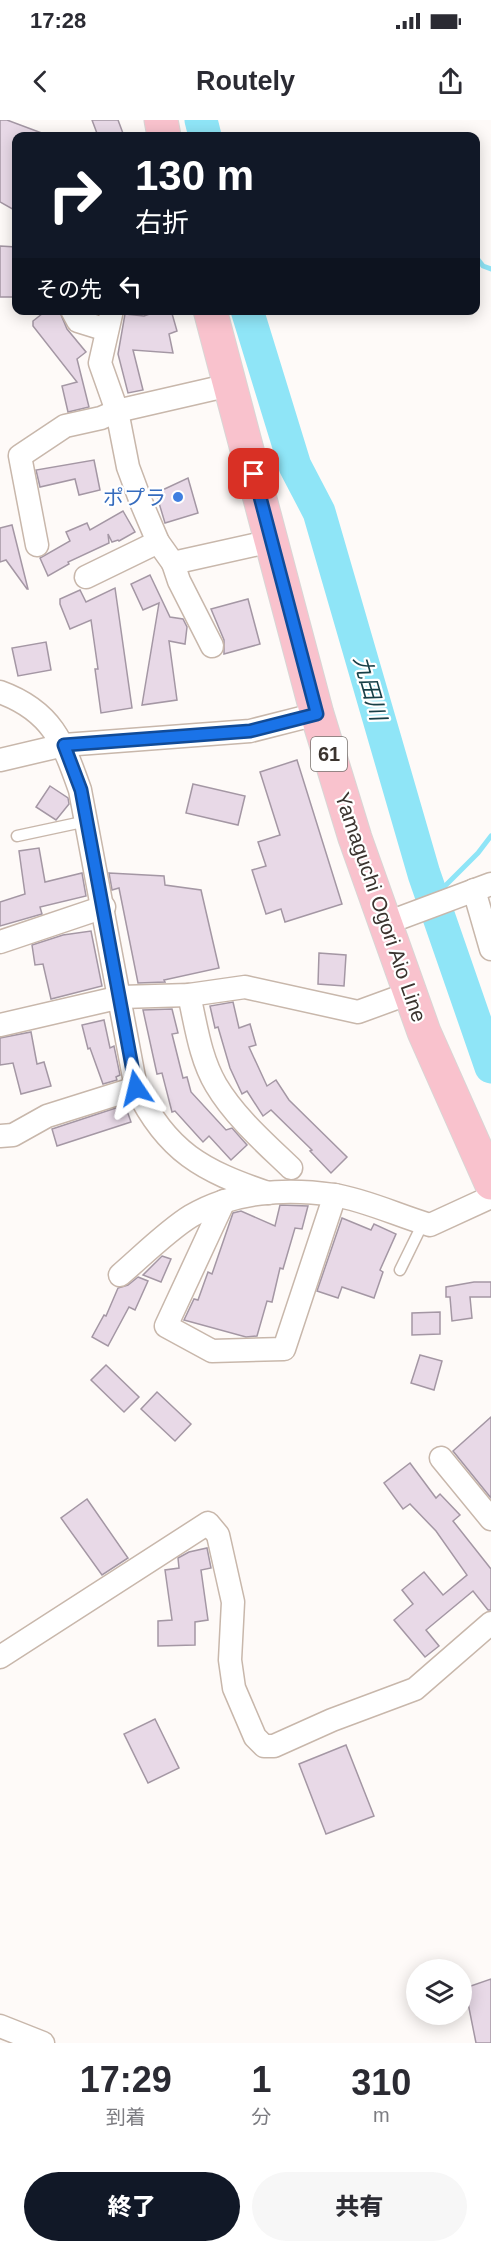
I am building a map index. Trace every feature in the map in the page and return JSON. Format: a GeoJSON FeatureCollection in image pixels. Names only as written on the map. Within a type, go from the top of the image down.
{"type":"FeatureCollection","features":[{"type":"Feature","properties":{"kind":"main road","name":"Yamaguchi Ogori Aio Line"},"geometry":{"type":"LineString","coordinates":[[211,315],[317,714],[355,838],[393,920],[410,993],[424,1032],[491,1183]]}},
{"type":"Feature","properties":{"kind":"street"},"geometry":{"type":"LineString","coordinates":[[75,315],[78,321],[110,320],[100,363],[117,411],[128,467],[158,542],[173,563],[179,581],[212,646]]}},
{"type":"Feature","properties":{"kind":"street"},"geometry":{"type":"LineString","coordinates":[[37,545],[20,456],[65,426],[100,418],[117,411],[230,385]]}},
{"type":"Feature","properties":{"kind":"street"},"geometry":{"type":"LineString","coordinates":[[173,563],[273,541]]}},
{"type":"Feature","properties":{"kind":"street"},"geometry":{"type":"LineString","coordinates":[[86,577],[158,542]]}},
{"type":"Feature","properties":{"kind":"street"},"geometry":{"type":"LineString","coordinates":[[0,692],[29,705],[46,720],[64,745],[81,790],[136,1088],[146,1109],[165,1133],[204,1168],[225,1179],[268,1193]]}},
{"type":"Feature","properties":{"kind":"street"},"geometry":{"type":"LineString","coordinates":[[0,760],[64,745],[250,731],[317,714]]}},
{"type":"Feature","properties":{"kind":"street"},"geometry":{"type":"LineString","coordinates":[[393,920],[475,890],[491,949]]}},
{"type":"Feature","properties":{"kind":"street"},"geometry":{"type":"LineString","coordinates":[[0,942],[104,907]]}},
{"type":"Feature","properties":{"kind":"street"},"geometry":{"type":"LineString","coordinates":[[0,1025],[121,997],[189,995],[245,987],[358,1012],[410,993]]}},
{"type":"Feature","properties":{"kind":"street"},"geometry":{"type":"LineString","coordinates":[[189,995],[202,1053],[216,1084],[248,1126],[291,1168]]}},
{"type":"Feature","properties":{"kind":"street"},"geometry":{"type":"LineString","coordinates":[[0,1136],[13,1134],[47,1116],[136,1088]]}},
{"type":"Feature","properties":{"kind":"street"},"geometry":{"type":"LineString","coordinates":[[120,1275],[190,1216],[224,1202],[268,1193],[296,1192],[335,1196],[430,1225],[491,1197]]}},
{"type":"Feature","properties":{"kind":"street"},"geometry":{"type":"LineString","coordinates":[[224,1202],[166,1326],[212,1351],[284,1349],[335,1196]]}},
{"type":"Feature","properties":{"kind":"street"},"geometry":{"type":"LineString","coordinates":[[441,1458],[491,1519]]}},
{"type":"Feature","properties":{"kind":"street"},"geometry":{"type":"LineString","coordinates":[[0,1657],[208,1523],[218,1534],[233,1602],[230,1660],[234,1688],[255,1737],[264,1746],[274,1746],[332,1720],[415,1689],[491,1623]]}},
{"type":"Feature","properties":{"kind":"street"},"geometry":{"type":"LineString","coordinates":[[0,2026],[42,2043]]}},
{"type":"Feature","properties":{"kind":"lane"},"geometry":{"type":"LineString","coordinates":[[17,836],[87,821]]}},
{"type":"Feature","properties":{"kind":"lane"},"geometry":{"type":"LineString","coordinates":[[400,1270],[423,1223]]}},
{"type":"Feature","properties":{"kind":"building"},"geometry":{"type":"Polygon","coordinates":[[[0,120],[7,120],[39,132],[12,132],[12,209],[0,202],[0,120]]]}},
{"type":"Feature","properties":{"kind":"building"},"geometry":{"type":"Polygon","coordinates":[[[92,120],[118,120],[122,132],[96,132],[92,120]]]}},
{"type":"Feature","properties":{"kind":"building"},"geometry":{"type":"Polygon","coordinates":[[[0,246],[12,247],[12,297],[0,297],[0,246]]]}},
{"type":"Feature","properties":{"kind":"building"},"geometry":{"type":"Polygon","coordinates":[[[41,315],[61,315],[67,329],[86,352],[77,359],[89,407],[68,412],[62,386],[77,382],[33,326],[33,321],[41,315]]]}},
{"type":"Feature","properties":{"kind":"building"},"geometry":{"type":"Polygon","coordinates":[[[125,315],[172,315],[177,331],[169,334],[173,353],[133,350],[143,390],[128,393],[118,354],[125,315]]]}},
{"type":"Feature","properties":{"kind":"building"},"geometry":{"type":"Polygon","coordinates":[[[94,460],[100,490],[79,495],[75,479],[40,487],[36,470],[94,460]]]}},
{"type":"Feature","properties":{"kind":"building"},"geometry":{"type":"Polygon","coordinates":[[[188,478],[198,513],[165,523],[156,493],[188,478]]]}},
{"type":"Feature","properties":{"kind":"building"},"geometry":{"type":"Polygon","coordinates":[[[123,511],[135,532],[119,541],[112,542],[108,534],[109,543],[68,562],[69,564],[48,576],[40,558],[70,541],[66,532],[87,523],[90,530],[123,511]]]}},
{"type":"Feature","properties":{"kind":"building"},"geometry":{"type":"Polygon","coordinates":[[[12,525],[28,589],[6,560],[0,562],[0,528],[12,525]]]}},
{"type":"Feature","properties":{"kind":"building"},"geometry":{"type":"Polygon","coordinates":[[[150,575],[170,617],[183,619],[187,627],[185,644],[169,641],[177,700],[142,705],[159,603],[143,610],[131,584],[150,575]]]}},
{"type":"Feature","properties":{"kind":"building"},"geometry":{"type":"Polygon","coordinates":[[[115,588],[132,708],[101,713],[91,620],[70,629],[60,599],[80,590],[86,602],[115,588]]]}},
{"type":"Feature","properties":{"kind":"building"},"geometry":{"type":"Polygon","coordinates":[[[248,599],[260,644],[224,654],[224,640],[211,609],[248,599]]]}},
{"type":"Feature","properties":{"kind":"building"},"geometry":{"type":"Polygon","coordinates":[[[46,642],[51,670],[18,676],[12,648],[46,642]]]}},
{"type":"Feature","properties":{"kind":"building"},"geometry":{"type":"Polygon","coordinates":[[[297,760],[342,904],[285,922],[281,909],[266,914],[252,870],[266,866],[258,842],[280,835],[260,772],[297,760]]]}},
{"type":"Feature","properties":{"kind":"building"},"geometry":{"type":"Polygon","coordinates":[[[193,784],[245,796],[238,825],[186,813],[193,784]]]}},
{"type":"Feature","properties":{"kind":"building"},"geometry":{"type":"Polygon","coordinates":[[[50,786],[68,798],[69,804],[56,820],[36,807],[50,786]]]}},
{"type":"Feature","properties":{"kind":"building"},"geometry":{"type":"Polygon","coordinates":[[[39,848],[45,882],[82,873],[86,896],[40,907],[42,914],[0,926],[0,902],[25,894],[19,851],[39,848]]]}},
{"type":"Feature","properties":{"kind":"building"},"geometry":{"type":"Polygon","coordinates":[[[109,873],[164,876],[165,885],[201,890],[219,968],[164,980],[165,982],[138,983],[119,888],[112,890],[109,873]]]}},
{"type":"Feature","properties":{"kind":"building"},"geometry":{"type":"Polygon","coordinates":[[[91,931],[102,986],[51,999],[43,964],[35,965],[32,945],[63,935],[91,931]]]}},
{"type":"Feature","properties":{"kind":"building"},"geometry":{"type":"Polygon","coordinates":[[[319,953],[346,955],[344,986],[318,984],[319,953]]]}},
{"type":"Feature","properties":{"kind":"building"},"geometry":{"type":"Polygon","coordinates":[[[233,1002],[239,1028],[250,1024],[256,1045],[249,1047],[267,1086],[276,1080],[289,1100],[347,1157],[331,1173],[310,1151],[312,1150],[271,1110],[263,1116],[247,1091],[242,1094],[230,1068],[218,1027],[215,1028],[210,1006],[233,1002]]]}},
{"type":"Feature","properties":{"kind":"building"},"geometry":{"type":"Polygon","coordinates":[[[172,1009],[178,1033],[172,1034],[183,1078],[187,1077],[191,1092],[226,1130],[232,1128],[247,1145],[231,1160],[209,1136],[203,1142],[175,1111],[172,1112],[162,1073],[157,1074],[143,1010],[172,1009]]]}},
{"type":"Feature","properties":{"kind":"building"},"geometry":{"type":"Polygon","coordinates":[[[104,1020],[110,1048],[114,1046],[120,1075],[116,1077],[117,1080],[103,1084],[90,1048],[88,1049],[82,1025],[104,1020]]]}},
{"type":"Feature","properties":{"kind":"building"},"geometry":{"type":"Polygon","coordinates":[[[31,1032],[37,1064],[44,1062],[51,1086],[21,1094],[13,1063],[0,1065],[0,1038],[31,1032]]]}},
{"type":"Feature","properties":{"kind":"building"},"geometry":{"type":"Polygon","coordinates":[[[125,1105],[131,1122],[57,1146],[52,1129],[125,1105]]]}},
{"type":"Feature","properties":{"kind":"building"},"geometry":{"type":"Polygon","coordinates":[[[280,1205],[308,1206],[302,1229],[295,1228],[283,1269],[280,1268],[272,1302],[267,1301],[257,1336],[246,1337],[184,1320],[194,1299],[198,1300],[208,1272],[212,1274],[233,1213],[241,1211],[275,1226],[280,1205]]]}},
{"type":"Feature","properties":{"kind":"building"},"geometry":{"type":"Polygon","coordinates":[[[342,1218],[371,1230],[374,1224],[396,1234],[380,1270],[383,1272],[374,1298],[342,1287],[338,1298],[317,1291],[342,1218]]]}},
{"type":"Feature","properties":{"kind":"building"},"geometry":{"type":"Polygon","coordinates":[[[162,1256],[171,1259],[161,1282],[143,1275],[162,1256]]]}},
{"type":"Feature","properties":{"kind":"building"},"geometry":{"type":"Polygon","coordinates":[[[138,1277],[148,1281],[135,1310],[129,1307],[108,1346],[92,1337],[104,1315],[106,1316],[118,1288],[128,1285],[138,1277]]]}},
{"type":"Feature","properties":{"kind":"building"},"geometry":{"type":"Polygon","coordinates":[[[474,1282],[491,1282],[491,1297],[470,1297],[472,1318],[452,1321],[450,1297],[446,1297],[446,1287],[474,1282]]]}},
{"type":"Feature","properties":{"kind":"building"},"geometry":{"type":"Polygon","coordinates":[[[440,1312],[440,1334],[412,1335],[412,1313],[440,1312]]]}},
{"type":"Feature","properties":{"kind":"building"},"geometry":{"type":"Polygon","coordinates":[[[420,1355],[442,1361],[434,1390],[411,1383],[420,1355]]]}},
{"type":"Feature","properties":{"kind":"building"},"geometry":{"type":"Polygon","coordinates":[[[106,1365],[139,1397],[124,1412],[91,1380],[106,1365]]]}},
{"type":"Feature","properties":{"kind":"building"},"geometry":{"type":"Polygon","coordinates":[[[157,1392],[191,1424],[175,1441],[141,1409],[157,1392]]]}},
{"type":"Feature","properties":{"kind":"building"},"geometry":{"type":"Polygon","coordinates":[[[491,1417],[491,1498],[453,1451],[491,1417]]]}},
{"type":"Feature","properties":{"kind":"building"},"geometry":{"type":"Polygon","coordinates":[[[410,1463],[436,1498],[440,1494],[460,1515],[453,1521],[491,1569],[491,1610],[488,1610],[473,1591],[426,1630],[439,1646],[425,1657],[394,1620],[413,1604],[402,1590],[424,1572],[443,1595],[467,1575],[436,1531],[410,1504],[403,1509],[384,1483],[410,1463]]]}},
{"type":"Feature","properties":{"kind":"building"},"geometry":{"type":"Polygon","coordinates":[[[87,1499],[128,1558],[102,1575],[61,1518],[87,1499]]]}},
{"type":"Feature","properties":{"kind":"building"},"geometry":{"type":"Polygon","coordinates":[[[207,1548],[211,1568],[201,1570],[208,1620],[195,1622],[195,1645],[158,1646],[158,1621],[172,1620],[165,1570],[179,1568],[178,1558],[189,1552],[207,1548]]]}},
{"type":"Feature","properties":{"kind":"building"},"geometry":{"type":"Polygon","coordinates":[[[155,1719],[179,1768],[148,1783],[124,1734],[155,1719]]]}},
{"type":"Feature","properties":{"kind":"building"},"geometry":{"type":"Polygon","coordinates":[[[346,1745],[374,1816],[326,1834],[299,1764],[346,1745]]]}},
{"type":"Feature","properties":{"kind":"building"},"geometry":{"type":"Polygon","coordinates":[[[491,1979],[491,2043],[476,2043],[472,2023],[472,1986],[491,1979]]]}},
{"type":"Feature","properties":{"kind":"waterway","name":"九田川"},"geometry":{"type":"LineString","coordinates":[[201,120],[204,132]]}},
{"type":"Feature","properties":{"kind":"waterway"},"geometry":{"type":"LineString","coordinates":[[480,262],[491,269]]}},
{"type":"Feature","properties":{"kind":"waterway","name":"九田川"},"geometry":{"type":"LineString","coordinates":[[249,315],[295,466],[319,512],[424,874],[491,1067]]}},
{"type":"Feature","properties":{"kind":"waterway"},"geometry":{"type":"LineString","coordinates":[[435,896],[478,853],[491,836]]}},
{"type":"Feature","properties":{"kind":"place","name":"ポプラ"},"geometry":{"type":"Point","coordinates":[178,497]}},
{"type":"Feature","properties":{"kind":"route"},"geometry":{"type":"LineString","coordinates":[[136,1088],[117,975],[81,790],[64,745],[250,731],[317,714],[254,474]]}}]}
